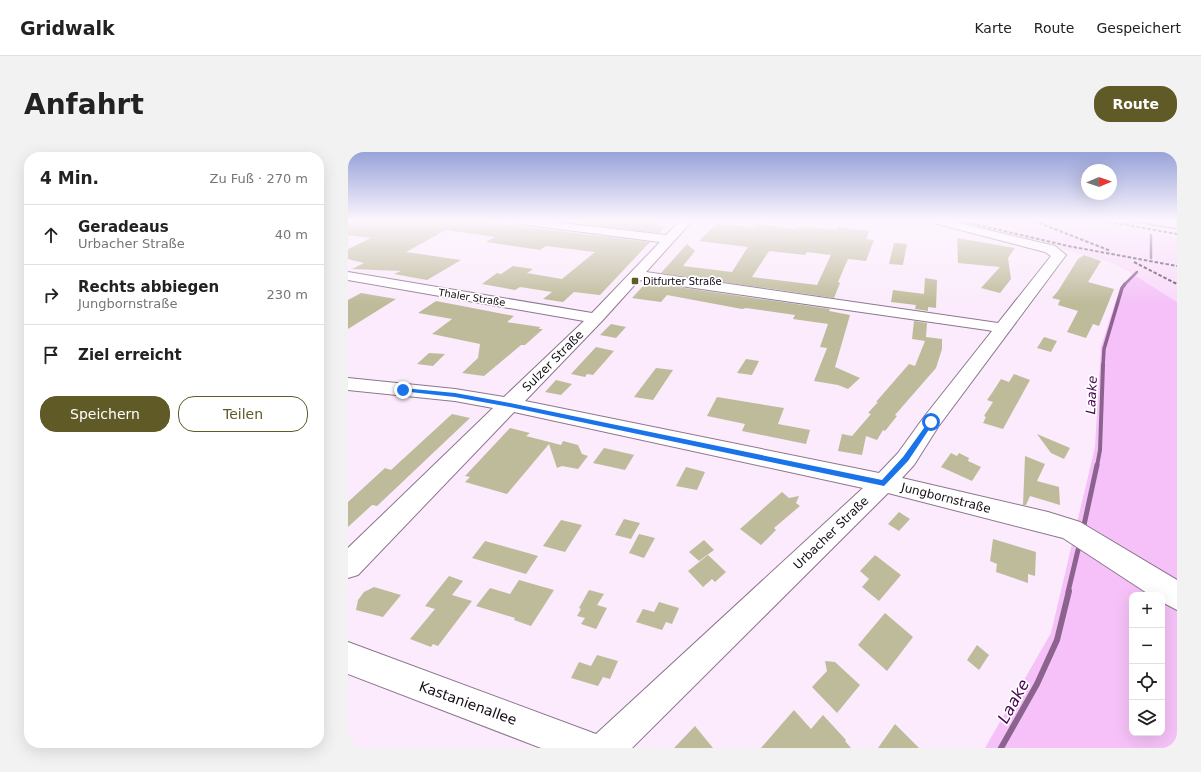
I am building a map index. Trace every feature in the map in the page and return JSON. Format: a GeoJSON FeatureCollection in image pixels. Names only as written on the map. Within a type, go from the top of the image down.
{"type":"FeatureCollection","features":[{"type":"Feature","properties":{"kind":"street","name":"Sulzer Straße"},"geometry":{"type":"LineString","coordinates":[[348,566],[596,318],[660,249]]}},
{"type":"Feature","properties":{"kind":"street","name":"Urbacher Straße"},"geometry":{"type":"LineString","coordinates":[[606,748],[884,483],[906,459],[931,422],[1059,255],[1049,249]]}},
{"type":"Feature","properties":{"kind":"street"},"geometry":{"type":"LineString","coordinates":[[637,275],[987,324],[1003,329]]}},
{"type":"Feature","properties":{"kind":"street","name":"Thaler Straße"},"geometry":{"type":"LineString","coordinates":[[349,277],[596,318]]}},
{"type":"Feature","properties":{"kind":"street","name":"Jungbornstraße"},"geometry":{"type":"LineString","coordinates":[[348,384],[455,395],[510,405],[884,483],[1048,523],[1071,530],[1177,596]]}},
{"type":"Feature","properties":{"kind":"street","name":"Kastanienallee"},"geometry":{"type":"LineString","coordinates":[[348,658],[587,748]]}},
{"type":"Feature","properties":{"kind":"shaded area"},"geometry":{"type":"Polygon","coordinates":[[[1062,249],[1177,249],[1177,302],[1135,275],[1112,263],[1062,249]]]}},
{"type":"Feature","properties":{"kind":"shaded area"},"geometry":{"type":"Polygon","coordinates":[[[1133,274],[1177,302],[1177,748],[985,748],[1051,633],[1095,447],[1101,347],[1120,288],[1133,274]]]}},
{"type":"Feature","properties":{"kind":"building"},"geometry":{"type":"Polygon","coordinates":[[[348,249],[412,249],[406,252],[461,260],[427,280],[394,274],[401,271],[352,269],[364,263],[348,259],[348,249]]]}},
{"type":"Feature","properties":{"kind":"building"},"geometry":{"type":"Polygon","coordinates":[[[569,249],[644,249],[600,295],[574,292],[563,302],[543,299],[552,292],[520,287],[515,290],[482,284],[497,273],[501,274],[513,266],[533,269],[527,273],[562,279],[595,252],[569,249]]]}},
{"type":"Feature","properties":{"kind":"building"},"geometry":{"type":"Polygon","coordinates":[[[683,249],[693,249],[695,251],[683,266],[732,272],[747,249],[871,249],[866,261],[848,259],[838,282],[840,283],[834,298],[661,273],[683,249]],[[769,251],[752,277],[817,285],[831,255],[807,252],[805,255],[769,251]]]}},
{"type":"Feature","properties":{"kind":"building"},"geometry":{"type":"Polygon","coordinates":[[[893,249],[906,249],[903,265],[889,264],[893,249]]]}},
{"type":"Feature","properties":{"kind":"building"},"geometry":{"type":"Polygon","coordinates":[[[957,249],[1014,249],[1008,258],[1011,279],[1000,293],[981,288],[1000,267],[958,263],[957,249]]]}},
{"type":"Feature","properties":{"kind":"building"},"geometry":{"type":"Polygon","coordinates":[[[1084,255],[1101,261],[1088,282],[1114,289],[1099,326],[1093,324],[1086,338],[1067,332],[1078,311],[1058,305],[1060,300],[1052,298],[1078,259],[1084,255]]]}},
{"type":"Feature","properties":{"kind":"building"},"geometry":{"type":"Polygon","coordinates":[[[925,278],[937,280],[936,308],[928,307],[928,311],[915,309],[916,305],[891,302],[893,290],[924,294],[925,278]]]}},
{"type":"Feature","properties":{"kind":"building"},"geometry":{"type":"Polygon","coordinates":[[[651,283],[830,309],[829,311],[850,315],[835,367],[860,378],[848,389],[838,385],[814,381],[827,348],[820,347],[828,324],[793,319],[795,315],[746,308],[742,309],[667,295],[661,302],[632,298],[644,285],[648,286],[651,283]]]}},
{"type":"Feature","properties":{"kind":"building"},"geometry":{"type":"Polygon","coordinates":[[[361,293],[396,299],[348,329],[348,300],[361,293]]]}},
{"type":"Feature","properties":{"kind":"building"},"geometry":{"type":"Polygon","coordinates":[[[436,301],[514,316],[507,322],[540,327],[539,329],[543,329],[525,345],[521,345],[484,376],[462,373],[478,358],[480,344],[432,334],[452,319],[418,313],[436,301]]]}},
{"type":"Feature","properties":{"kind":"building"},"geometry":{"type":"Polygon","coordinates":[[[914,321],[927,323],[926,337],[942,339],[942,349],[936,368],[895,415],[897,416],[885,431],[883,430],[877,440],[866,436],[862,455],[838,451],[842,434],[852,436],[871,414],[868,413],[878,402],[876,402],[909,364],[915,366],[925,341],[912,339],[914,321]]]}},
{"type":"Feature","properties":{"kind":"building"},"geometry":{"type":"Polygon","coordinates":[[[611,324],[626,327],[616,338],[600,335],[611,324]]]}},
{"type":"Feature","properties":{"kind":"building"},"geometry":{"type":"Polygon","coordinates":[[[1044,337],[1057,341],[1051,352],[1037,348],[1044,337]]]}},
{"type":"Feature","properties":{"kind":"building"},"geometry":{"type":"Polygon","coordinates":[[[596,347],[614,351],[593,375],[587,374],[585,377],[571,374],[596,347]]]}},
{"type":"Feature","properties":{"kind":"building"},"geometry":{"type":"Polygon","coordinates":[[[429,353],[445,354],[433,366],[417,364],[429,353]]]}},
{"type":"Feature","properties":{"kind":"building"},"geometry":{"type":"Polygon","coordinates":[[[746,359],[759,361],[752,375],[737,373],[746,359]]]}},
{"type":"Feature","properties":{"kind":"building"},"geometry":{"type":"Polygon","coordinates":[[[656,368],[673,370],[653,400],[634,397],[656,368]]]}},
{"type":"Feature","properties":{"kind":"building"},"geometry":{"type":"Polygon","coordinates":[[[1014,374],[1030,380],[1003,429],[983,423],[986,417],[984,416],[993,402],[987,400],[1001,379],[1009,382],[1014,374]]]}},
{"type":"Feature","properties":{"kind":"building"},"geometry":{"type":"Polygon","coordinates":[[[556,380],[572,384],[561,395],[545,392],[556,380]]]}},
{"type":"Feature","properties":{"kind":"building"},"geometry":{"type":"Polygon","coordinates":[[[717,397],[784,408],[778,424],[810,430],[806,444],[742,431],[745,424],[707,416],[717,397]]]}},
{"type":"Feature","properties":{"kind":"building"},"geometry":{"type":"Polygon","coordinates":[[[452,414],[470,418],[377,506],[372,505],[348,527],[348,502],[385,468],[391,470],[452,414]]]}},
{"type":"Feature","properties":{"kind":"building"},"geometry":{"type":"Polygon","coordinates":[[[510,428],[530,433],[526,436],[561,445],[563,441],[578,445],[582,454],[588,456],[578,469],[562,466],[557,468],[549,444],[507,494],[465,482],[470,477],[465,476],[510,428]]]}},
{"type":"Feature","properties":{"kind":"building"},"geometry":{"type":"Polygon","coordinates":[[[1037,434],[1070,448],[1064,459],[1051,453],[1037,434]]]}},
{"type":"Feature","properties":{"kind":"building"},"geometry":{"type":"Polygon","coordinates":[[[604,448],[634,455],[625,470],[593,463],[604,448]]]}},
{"type":"Feature","properties":{"kind":"building"},"geometry":{"type":"Polygon","coordinates":[[[951,453],[957,456],[959,453],[969,458],[968,461],[981,467],[972,481],[941,467],[951,453]]]}},
{"type":"Feature","properties":{"kind":"building"},"geometry":{"type":"Polygon","coordinates":[[[1025,456],[1045,464],[1037,481],[1059,487],[1060,505],[1030,496],[1026,505],[1023,505],[1025,456]]]}},
{"type":"Feature","properties":{"kind":"building"},"geometry":{"type":"Polygon","coordinates":[[[686,467],[705,472],[697,490],[676,486],[686,467]]]}},
{"type":"Feature","properties":{"kind":"building"},"geometry":{"type":"Polygon","coordinates":[[[782,492],[789,498],[799,496],[796,503],[800,506],[774,528],[776,530],[761,545],[740,529],[782,492]]]}},
{"type":"Feature","properties":{"kind":"building"},"geometry":{"type":"Polygon","coordinates":[[[899,512],[910,519],[899,531],[888,524],[899,512]]]}},
{"type":"Feature","properties":{"kind":"building"},"geometry":{"type":"Polygon","coordinates":[[[624,519],[640,523],[631,539],[615,535],[624,519]]]}},
{"type":"Feature","properties":{"kind":"building"},"geometry":{"type":"Polygon","coordinates":[[[561,520],[582,525],[565,552],[543,546],[561,520]]]}},
{"type":"Feature","properties":{"kind":"building"},"geometry":{"type":"Polygon","coordinates":[[[639,534],[655,538],[644,558],[629,553],[639,534]]]}},
{"type":"Feature","properties":{"kind":"building"},"geometry":{"type":"Polygon","coordinates":[[[993,539],[1036,552],[1035,576],[1028,574],[1028,583],[996,572],[997,564],[990,561],[993,539]]]}},
{"type":"Feature","properties":{"kind":"building"},"geometry":{"type":"Polygon","coordinates":[[[704,540],[714,550],[699,561],[689,552],[704,540]]]}},
{"type":"Feature","properties":{"kind":"building"},"geometry":{"type":"Polygon","coordinates":[[[485,541],[538,556],[526,574],[472,558],[485,541]]]}},
{"type":"Feature","properties":{"kind":"building"},"geometry":{"type":"Polygon","coordinates":[[[708,555],[726,572],[715,582],[712,579],[703,587],[688,571],[708,555]]]}},
{"type":"Feature","properties":{"kind":"building"},"geometry":{"type":"Polygon","coordinates":[[[875,555],[901,575],[879,601],[862,587],[869,579],[860,571],[875,555]]]}},
{"type":"Feature","properties":{"kind":"building"},"geometry":{"type":"Polygon","coordinates":[[[449,576],[463,581],[452,595],[472,601],[438,646],[433,644],[431,647],[410,639],[435,609],[425,606],[449,576]]]}},
{"type":"Feature","properties":{"kind":"building"},"geometry":{"type":"Polygon","coordinates":[[[519,580],[554,590],[531,626],[514,620],[515,618],[476,606],[490,588],[510,594],[519,580]]]}},
{"type":"Feature","properties":{"kind":"building"},"geometry":{"type":"Polygon","coordinates":[[[374,587],[401,595],[383,617],[356,610],[358,600],[364,592],[374,587]]]}},
{"type":"Feature","properties":{"kind":"building"},"geometry":{"type":"Polygon","coordinates":[[[589,590],[604,594],[597,605],[607,608],[596,629],[581,624],[585,618],[577,616],[581,609],[579,608],[589,590]]]}},
{"type":"Feature","properties":{"kind":"building"},"geometry":{"type":"Polygon","coordinates":[[[659,602],[679,608],[672,624],[666,622],[662,630],[636,622],[643,609],[654,612],[659,602]]]}},
{"type":"Feature","properties":{"kind":"building"},"geometry":{"type":"Polygon","coordinates":[[[885,613],[913,637],[887,671],[858,645],[885,613]]]}},
{"type":"Feature","properties":{"kind":"building"},"geometry":{"type":"Polygon","coordinates":[[[977,645],[989,655],[979,670],[967,660],[977,645]]]}},
{"type":"Feature","properties":{"kind":"building"},"geometry":{"type":"Polygon","coordinates":[[[597,655],[618,661],[610,679],[603,677],[598,686],[571,678],[579,662],[591,666],[597,655]]]}},
{"type":"Feature","properties":{"kind":"building"},"geometry":{"type":"Polygon","coordinates":[[[825,661],[835,662],[860,685],[837,713],[812,687],[827,671],[825,661]]]}},
{"type":"Feature","properties":{"kind":"building"},"geometry":{"type":"Polygon","coordinates":[[[794,710],[811,729],[823,715],[846,740],[845,741],[851,748],[761,748],[794,710]]]}},
{"type":"Feature","properties":{"kind":"building"},"geometry":{"type":"Polygon","coordinates":[[[895,724],[919,748],[878,748],[895,724]]]}},
{"type":"Feature","properties":{"kind":"building"},"geometry":{"type":"Polygon","coordinates":[[[695,726],[713,748],[674,748],[695,726]]]}},
{"type":"Feature","properties":{"kind":"waterway","name":"Laake"},"geometry":{"type":"LineString","coordinates":[[1151,249],[1151,258]]}},
{"type":"Feature","properties":{"kind":"waterway","name":"Laake"},"geometry":{"type":"LineString","coordinates":[[1125,284],[1137,272]]}},
{"type":"Feature","properties":{"kind":"waterway","name":"Laake"},"geometry":{"type":"LineString","coordinates":[[1103,366],[1104,349],[1122,288],[1125,284]]}},
{"type":"Feature","properties":{"kind":"waterway","name":"Laake"},"geometry":{"type":"LineString","coordinates":[[1097,466],[1100,450],[1103,365]]}},
{"type":"Feature","properties":{"kind":"waterway","name":"Laake"},"geometry":{"type":"LineString","coordinates":[[1084,525],[1097,465]]}},
{"type":"Feature","properties":{"kind":"waterway","name":"Laake"},"geometry":{"type":"LineString","coordinates":[[1068,592],[1078,550]]}},
{"type":"Feature","properties":{"kind":"waterway","name":"Laake"},"geometry":{"type":"LineString","coordinates":[[1001,748],[1037,684],[1057,640],[1069,591]]}},
{"type":"Feature","properties":{"kind":"railway"},"geometry":{"type":"LineString","coordinates":[[1083,249],[1177,266]]}},
{"type":"Feature","properties":{"kind":"railway"},"geometry":{"type":"LineString","coordinates":[[1105,249],[1111,251]]}},
{"type":"Feature","properties":{"kind":"railway"},"geometry":{"type":"LineString","coordinates":[[1134,262],[1177,284]]}},
{"type":"Feature","properties":{"kind":"place","name":"Ditfurter Straße"},"geometry":{"type":"Point","coordinates":[635,281]}},
{"type":"Feature","properties":{"kind":"route"},"geometry":{"type":"LineString","coordinates":[[403,390],[455,395],[510,405],[884,483],[906,459],[931,422]]}}]}
